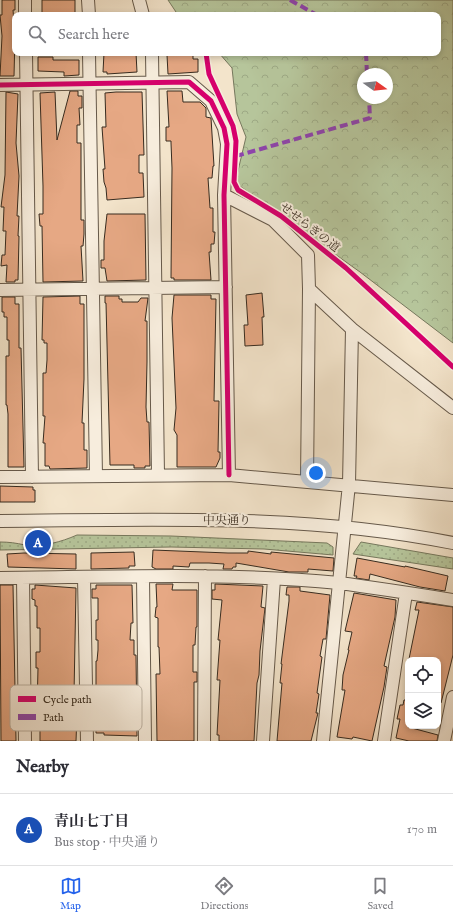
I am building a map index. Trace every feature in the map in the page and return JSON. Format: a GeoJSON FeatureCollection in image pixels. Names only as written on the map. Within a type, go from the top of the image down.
{"type":"FeatureCollection","features":[{"type":"Feature","properties":{"kind":"street"},"geometry":{"type":"LineString","coordinates":[[25,0],[25,12]]}},
{"type":"Feature","properties":{"kind":"street"},"geometry":{"type":"LineString","coordinates":[[88,0],[88,12]]}},
{"type":"Feature","properties":{"kind":"street"},"geometry":{"type":"LineString","coordinates":[[138,0],[142,12]]}},
{"type":"Feature","properties":{"kind":"street"},"geometry":{"type":"LineString","coordinates":[[26,56],[28,290],[32,476]]}},
{"type":"Feature","properties":{"kind":"street"},"geometry":{"type":"LineString","coordinates":[[89,56],[96,476]]}},
{"type":"Feature","properties":{"kind":"street"},"geometry":{"type":"LineString","coordinates":[[152,56],[158,475]]}},
{"type":"Feature","properties":{"kind":"street"},"geometry":{"type":"LineString","coordinates":[[0,84],[190,82],[211,92],[211,101],[224,128],[228,144],[224,195],[229,475]]}},
{"type":"Feature","properties":{"kind":"street"},"geometry":{"type":"LineString","coordinates":[[224,195],[273,220],[308,255],[307,481]]}},
{"type":"Feature","properties":{"kind":"street"},"geometry":{"type":"LineString","coordinates":[[0,290],[226,287]]}},
{"type":"Feature","properties":{"kind":"street"},"geometry":{"type":"LineString","coordinates":[[309,289],[352,329],[453,408]]}},
{"type":"Feature","properties":{"kind":"street"},"geometry":{"type":"LineString","coordinates":[[323,741],[349,484],[352,329]]}},
{"type":"Feature","properties":{"kind":"street"},"geometry":{"type":"LineString","coordinates":[[0,477],[229,475],[349,484],[453,495]]}},
{"type":"Feature","properties":{"kind":"street","name":"中央通り"},"geometry":{"type":"LineString","coordinates":[[0,521],[264,520],[345,527],[453,543]]}},
{"type":"Feature","properties":{"kind":"street"},"geometry":{"type":"LineString","coordinates":[[204,741],[205,576]]}},
{"type":"Feature","properties":{"kind":"street"},"geometry":{"type":"LineString","coordinates":[[0,578],[205,576],[274,579],[339,584],[453,600]]}},
{"type":"Feature","properties":{"kind":"street"},"geometry":{"type":"LineString","coordinates":[[84,577],[86,685]]}},
{"type":"Feature","properties":{"kind":"street"},"geometry":{"type":"LineString","coordinates":[[143,577],[145,741]]}},
{"type":"Feature","properties":{"kind":"street"},"geometry":{"type":"LineString","coordinates":[[23,578],[24,685]]}},
{"type":"Feature","properties":{"kind":"street"},"geometry":{"type":"LineString","coordinates":[[263,741],[274,579]]}},
{"type":"Feature","properties":{"kind":"street"},"geometry":{"type":"LineString","coordinates":[[384,741],[406,593]]}},
{"type":"Feature","properties":{"kind":"street"},"geometry":{"type":"LineString","coordinates":[[444,741],[453,697]]}},
{"type":"Feature","properties":{"kind":"street"},"geometry":{"type":"LineString","coordinates":[[25,731],[25,741]]}},
{"type":"Feature","properties":{"kind":"street"},"geometry":{"type":"LineString","coordinates":[[87,731],[87,741]]}},
{"type":"Feature","properties":{"kind":"path"},"geometry":{"type":"LineString","coordinates":[[206,56],[211,92],[219,97]]}},
{"type":"Feature","properties":{"kind":"green space"},"geometry":{"type":"Polygon","coordinates":[[[168,0],[453,0],[453,343],[360,272],[237,184],[237,175],[246,137],[237,114],[232,68],[222,56],[441,56],[441,12],[176,12],[168,0]]]}},
{"type":"Feature","properties":{"kind":"green space"},"geometry":{"type":"Polygon","coordinates":[[[77,535],[171,536],[327,543],[333,547],[333,555],[264,549],[171,547],[0,550],[0,542],[25,545],[45,545],[77,535]]]}},
{"type":"Feature","properties":{"kind":"green space"},"geometry":{"type":"Polygon","coordinates":[[[361,542],[453,558],[453,569],[353,554],[361,542]]]}},
{"type":"Feature","properties":{"kind":"building"},"geometry":{"type":"Polygon","coordinates":[[[2,0],[15,0],[15,10],[12,12],[12,56],[14,56],[14,76],[0,76],[2,36],[0,15],[2,15],[2,0]]]}},
{"type":"Feature","properties":{"kind":"building"},"geometry":{"type":"Polygon","coordinates":[[[42,0],[75,0],[75,12],[42,12],[42,0]]]}},
{"type":"Feature","properties":{"kind":"building"},"geometry":{"type":"Polygon","coordinates":[[[104,56],[136,56],[137,72],[107,74],[107,72],[103,72],[104,56]]]}},
{"type":"Feature","properties":{"kind":"building"},"geometry":{"type":"Polygon","coordinates":[[[167,56],[193,56],[193,59],[198,59],[198,72],[168,74],[167,56]]]}},
{"type":"Feature","properties":{"kind":"building"},"geometry":{"type":"Polygon","coordinates":[[[38,57],[53,57],[53,60],[79,60],[79,75],[64,76],[64,72],[38,71],[38,57]]]}},
{"type":"Feature","properties":{"kind":"building"},"geometry":{"type":"Polygon","coordinates":[[[70,91],[78,91],[78,96],[82,96],[82,108],[79,108],[80,125],[77,125],[77,143],[81,143],[81,220],[84,220],[83,246],[81,246],[83,281],[43,282],[42,226],[40,226],[39,214],[43,214],[40,93],[55,92],[57,140],[70,91]]]}},
{"type":"Feature","properties":{"kind":"building"},"geometry":{"type":"Polygon","coordinates":[[[167,91],[182,91],[183,102],[200,102],[206,108],[206,117],[211,118],[214,166],[212,178],[208,178],[210,208],[213,208],[213,232],[215,232],[214,244],[211,244],[211,252],[209,252],[211,280],[174,280],[174,278],[171,278],[172,168],[171,141],[166,141],[166,127],[169,127],[167,91]]]}},
{"type":"Feature","properties":{"kind":"building"},"geometry":{"type":"Polygon","coordinates":[[[6,92],[18,94],[16,143],[19,176],[17,216],[19,216],[19,236],[18,280],[15,280],[15,282],[6,282],[7,265],[1,266],[2,255],[5,255],[6,231],[3,231],[4,207],[1,207],[5,175],[6,92]]]}},
{"type":"Feature","properties":{"kind":"building"},"geometry":{"type":"Polygon","coordinates":[[[142,92],[144,155],[139,155],[139,173],[143,173],[144,197],[107,200],[103,169],[105,169],[102,127],[106,127],[105,93],[142,92]]]}},
{"type":"Feature","properties":{"kind":"building"},"geometry":{"type":"Polygon","coordinates":[[[107,214],[145,214],[146,280],[107,281],[105,268],[101,268],[101,260],[104,260],[104,241],[107,214]]]}},
{"type":"Feature","properties":{"kind":"building"},"geometry":{"type":"Polygon","coordinates":[[[262,293],[264,317],[262,317],[263,345],[245,346],[244,325],[248,325],[246,295],[262,293]]]}},
{"type":"Feature","properties":{"kind":"building"},"geometry":{"type":"Polygon","coordinates":[[[174,295],[211,295],[211,299],[216,299],[214,401],[219,401],[218,452],[220,452],[220,458],[216,467],[177,467],[177,435],[174,430],[176,408],[172,318],[174,295]]]}},
{"type":"Feature","properties":{"kind":"building"},"geometry":{"type":"Polygon","coordinates":[[[80,296],[80,304],[84,304],[84,379],[82,423],[84,423],[84,450],[87,450],[87,468],[50,469],[49,466],[45,466],[45,443],[43,443],[45,416],[43,416],[43,373],[46,373],[47,343],[44,343],[44,340],[42,340],[43,297],[80,296]]]}},
{"type":"Feature","properties":{"kind":"building"},"geometry":{"type":"Polygon","coordinates":[[[105,296],[119,296],[119,299],[122,299],[122,302],[138,302],[141,298],[148,298],[145,321],[147,321],[146,407],[147,422],[149,422],[150,466],[145,466],[145,468],[134,468],[134,465],[110,465],[105,296]]]}},
{"type":"Feature","properties":{"kind":"building"},"geometry":{"type":"Polygon","coordinates":[[[2,297],[15,297],[15,304],[19,304],[19,348],[21,348],[24,467],[8,467],[6,356],[9,356],[9,340],[7,340],[7,317],[4,317],[4,312],[2,312],[2,297]]]}},
{"type":"Feature","properties":{"kind":"building"},"geometry":{"type":"Polygon","coordinates":[[[0,486],[33,487],[33,490],[35,490],[35,502],[0,502],[0,486]]]}},
{"type":"Feature","properties":{"kind":"building"},"geometry":{"type":"Polygon","coordinates":[[[153,550],[228,553],[248,553],[248,551],[271,554],[271,552],[334,558],[333,571],[308,569],[308,572],[289,572],[236,563],[236,567],[233,567],[232,569],[223,569],[224,564],[190,563],[189,567],[173,566],[173,569],[156,569],[152,567],[153,550]]]}},
{"type":"Feature","properties":{"kind":"building"},"geometry":{"type":"Polygon","coordinates":[[[134,552],[135,566],[129,566],[129,568],[91,569],[91,553],[134,552]]]}},
{"type":"Feature","properties":{"kind":"building"},"geometry":{"type":"Polygon","coordinates":[[[7,554],[76,554],[76,569],[8,567],[7,554]]]}},
{"type":"Feature","properties":{"kind":"building"},"geometry":{"type":"Polygon","coordinates":[[[357,558],[405,566],[448,576],[445,591],[420,587],[370,574],[369,580],[356,578],[357,576],[354,576],[357,558]]]}},
{"type":"Feature","properties":{"kind":"building"},"geometry":{"type":"Polygon","coordinates":[[[156,584],[173,584],[172,590],[197,590],[197,627],[195,645],[193,645],[193,672],[197,672],[197,682],[194,682],[194,741],[157,741],[156,674],[160,674],[158,618],[155,617],[157,607],[156,584]]]}},
{"type":"Feature","properties":{"kind":"building"},"geometry":{"type":"Polygon","coordinates":[[[215,584],[263,586],[261,607],[265,608],[257,683],[254,741],[219,741],[219,735],[217,735],[220,680],[217,680],[220,640],[218,640],[222,600],[212,599],[212,590],[215,590],[215,584]]]}},
{"type":"Feature","properties":{"kind":"building"},"geometry":{"type":"Polygon","coordinates":[[[0,585],[13,585],[15,685],[10,685],[10,731],[16,731],[16,741],[1,741],[0,585]]]}},
{"type":"Feature","properties":{"kind":"building"},"geometry":{"type":"Polygon","coordinates":[[[35,585],[76,588],[74,685],[38,685],[38,668],[36,668],[36,652],[40,652],[40,628],[37,628],[37,606],[35,606],[35,600],[32,599],[32,589],[35,589],[35,585]]]}},
{"type":"Feature","properties":{"kind":"building"},"geometry":{"type":"Polygon","coordinates":[[[96,585],[132,585],[133,623],[131,623],[130,640],[134,640],[134,655],[136,655],[136,685],[96,685],[98,640],[96,640],[96,620],[98,620],[98,598],[92,598],[92,589],[96,589],[96,585]]]}},
{"type":"Feature","properties":{"kind":"building"},"geometry":{"type":"Polygon","coordinates":[[[287,587],[300,587],[300,591],[330,595],[326,639],[323,639],[320,656],[322,657],[317,693],[319,694],[316,713],[318,713],[311,741],[277,741],[282,683],[280,683],[281,664],[289,601],[289,595],[286,595],[287,587]]]}},
{"type":"Feature","properties":{"kind":"building"},"geometry":{"type":"Polygon","coordinates":[[[354,593],[396,600],[395,617],[384,666],[387,667],[384,687],[372,741],[353,737],[352,739],[337,737],[345,690],[342,690],[343,675],[352,632],[345,631],[354,593]]]}},
{"type":"Feature","properties":{"kind":"building"},"geometry":{"type":"Polygon","coordinates":[[[417,602],[453,607],[453,655],[441,703],[441,657],[409,657],[419,610],[415,610],[417,602]]]}},
{"type":"Feature","properties":{"kind":"building"},"geometry":{"type":"Polygon","coordinates":[[[405,700],[405,729],[416,729],[438,735],[437,741],[409,741],[396,738],[400,719],[397,719],[400,705],[403,705],[405,700]]]}},
{"type":"Feature","properties":{"kind":"building"},"geometry":{"type":"Polygon","coordinates":[[[40,731],[76,731],[76,741],[40,741],[40,731]]]}},
{"type":"Feature","properties":{"kind":"building"},"geometry":{"type":"Polygon","coordinates":[[[96,731],[137,731],[137,736],[104,735],[104,733],[96,733],[96,731]]]}},
{"type":"Feature","properties":{"kind":"marked path"},"geometry":{"type":"LineString","coordinates":[[290,0],[312,12]]}},
{"type":"Feature","properties":{"kind":"marked path"},"geometry":{"type":"LineString","coordinates":[[366,56],[367,68]]}},
{"type":"Feature","properties":{"kind":"marked path"},"geometry":{"type":"LineString","coordinates":[[236,156],[370,118],[369,104]]}},
{"type":"Feature","properties":{"kind":"cycle path","name":"せせらぎの道"},"geometry":{"type":"LineString","coordinates":[[206,56],[209,74],[233,126],[236,141],[234,182],[238,190],[281,216],[346,268],[453,367]]}},
{"type":"Feature","properties":{"kind":"cycle path"},"geometry":{"type":"LineString","coordinates":[[0,85],[189,82],[211,101],[224,128],[227,144],[224,195],[229,475]]}},
{"type":"Feature","properties":{"kind":"place","name":"青山七丁目"},"geometry":{"type":"Point","coordinates":[38,543]}}]}
